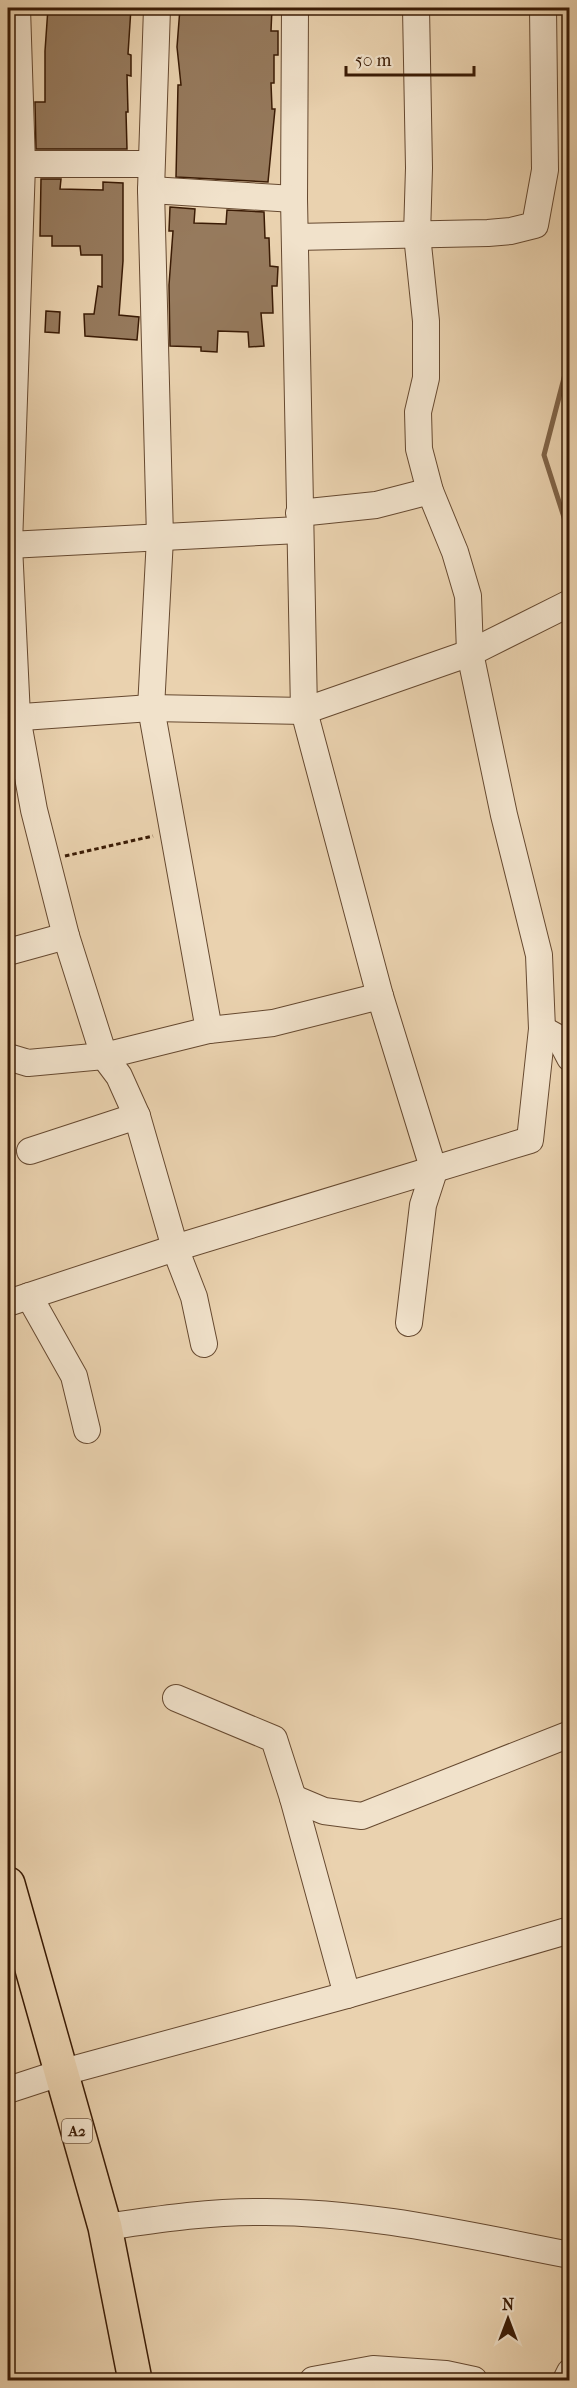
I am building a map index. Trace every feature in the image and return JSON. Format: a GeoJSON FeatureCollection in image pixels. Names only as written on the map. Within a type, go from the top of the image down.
{"type":"FeatureCollection","features":[{"type":"Feature","properties":{"kind":"highway","name":"A2"},"geometry":{"type":"LineString","coordinates":[[8,1884],[105,2227],[135,2380]]}},
{"type":"Feature","properties":{"kind":"street"},"geometry":{"type":"LineString","coordinates":[[17,8],[9,545],[12,717],[66,936],[104,1056],[119,1076],[137,1116],[176,1248],[194,1297],[204,1344]]}},
{"type":"Feature","properties":{"kind":"street"},"geometry":{"type":"LineString","coordinates":[[157,8],[151,190],[160,538],[150,708],[209,1030]]}},
{"type":"Feature","properties":{"kind":"street"},"geometry":{"type":"LineString","coordinates":[[295,8],[294,200],[304,711],[380,996],[434,1171],[423,1205],[409,1323]]}},
{"type":"Feature","properties":{"kind":"street"},"geometry":{"type":"LineString","coordinates":[[87,1430],[74,1376],[18,1300],[176,1248],[530,1140],[542,1029],[539,955],[504,815],[470,653],[468,596],[455,552],[430,491],[419,449],[418,412],[426,378],[426,332],[417,235],[419,168],[417,8]]}},
{"type":"Feature","properties":{"kind":"street"},"geometry":{"type":"LineString","coordinates":[[295,237],[511,231],[535,225],[545,170],[543,8]]}},
{"type":"Feature","properties":{"kind":"street"},"geometry":{"type":"LineString","coordinates":[[15,164],[151,164]]}},
{"type":"Feature","properties":{"kind":"street"},"geometry":{"type":"LineString","coordinates":[[151,190],[294,200]]}},
{"type":"Feature","properties":{"kind":"street"},"geometry":{"type":"LineString","coordinates":[[9,545],[160,538],[299,521],[430,491]]}},
{"type":"Feature","properties":{"kind":"street"},"geometry":{"type":"LineString","coordinates":[[12,717],[150,708],[304,711],[470,653],[564,606]]}},
{"type":"Feature","properties":{"kind":"street"},"geometry":{"type":"LineString","coordinates":[[8,952],[66,936]]}},
{"type":"Feature","properties":{"kind":"street"},"geometry":{"type":"LineString","coordinates":[[8,1057],[28,1063],[104,1056],[209,1030],[273,1023],[380,996]]}},
{"type":"Feature","properties":{"kind":"street"},"geometry":{"type":"LineString","coordinates":[[542,1029],[560,1040],[570,1059]]}},
{"type":"Feature","properties":{"kind":"street"},"geometry":{"type":"LineString","coordinates":[[30,1151],[137,1116]]}},
{"type":"Feature","properties":{"kind":"street"},"geometry":{"type":"LineString","coordinates":[[176,1698],[274,1739],[293,1798],[347,1995]]}},
{"type":"Feature","properties":{"kind":"street"},"geometry":{"type":"LineString","coordinates":[[293,1798],[324,1811],[362,1816],[570,1734]]}},
{"type":"Feature","properties":{"kind":"street"},"geometry":{"type":"LineString","coordinates":[[8,2090],[60,2073],[347,1995],[570,1930]]}},
{"type":"Feature","properties":{"kind":"street"},"geometry":{"type":"LineString","coordinates":[[105,2227],[186,2216],[254,2212],[326,2214],[472,2236],[570,2255]]}},
{"type":"Feature","properties":{"kind":"street"},"geometry":{"type":"LineString","coordinates":[[313,2380],[373,2369],[446,2374],[474,2380]]}},
{"type":"Feature","properties":{"kind":"street"},"geometry":{"type":"LineString","coordinates":[[566,2380],[570,2372]]}},
{"type":"Feature","properties":{"kind":"path"},"geometry":{"type":"LineString","coordinates":[[46,860],[171,832]]}},
{"type":"Feature","properties":{"kind":"building"},"geometry":{"type":"Polygon","coordinates":[[[48,8],[131,8],[128,54],[131,55],[131,76],[127,75],[127,149],[36,149],[35,102],[45,102],[48,8]]]}},
{"type":"Feature","properties":{"kind":"building"},"geometry":{"type":"Polygon","coordinates":[[[180,8],[272,8],[271,31],[278,31],[278,55],[274,55],[274,83],[271,83],[272,109],[275,109],[268,182],[176,177],[178,85],[181,85],[177,47],[180,8]]]}},
{"type":"Feature","properties":{"kind":"building"},"geometry":{"type":"Polygon","coordinates":[[[41,179],[61,179],[60,189],[103,190],[103,182],[123,183],[123,261],[119,315],[139,317],[137,340],[85,336],[84,314],[94,314],[98,286],[102,287],[102,255],[81,255],[80,246],[52,246],[52,236],[40,236],[41,179]]]}},
{"type":"Feature","properties":{"kind":"building"},"geometry":{"type":"Polygon","coordinates":[[[170,207],[195,209],[194,223],[226,224],[227,210],[264,212],[265,238],[269,238],[270,266],[278,267],[277,286],[272,286],[273,313],[261,313],[264,346],[249,347],[248,332],[218,331],[217,352],[201,351],[201,347],[170,346],[169,285],[173,231],[169,231],[170,207]]]}},
{"type":"Feature","properties":{"kind":"building"},"geometry":{"type":"Polygon","coordinates":[[[46,311],[60,312],[59,333],[45,332],[46,311]]]}},
{"type":"Feature","properties":{"kind":"waterway"},"geometry":{"type":"LineString","coordinates":[[570,355],[544,455],[570,536]]}}]}
